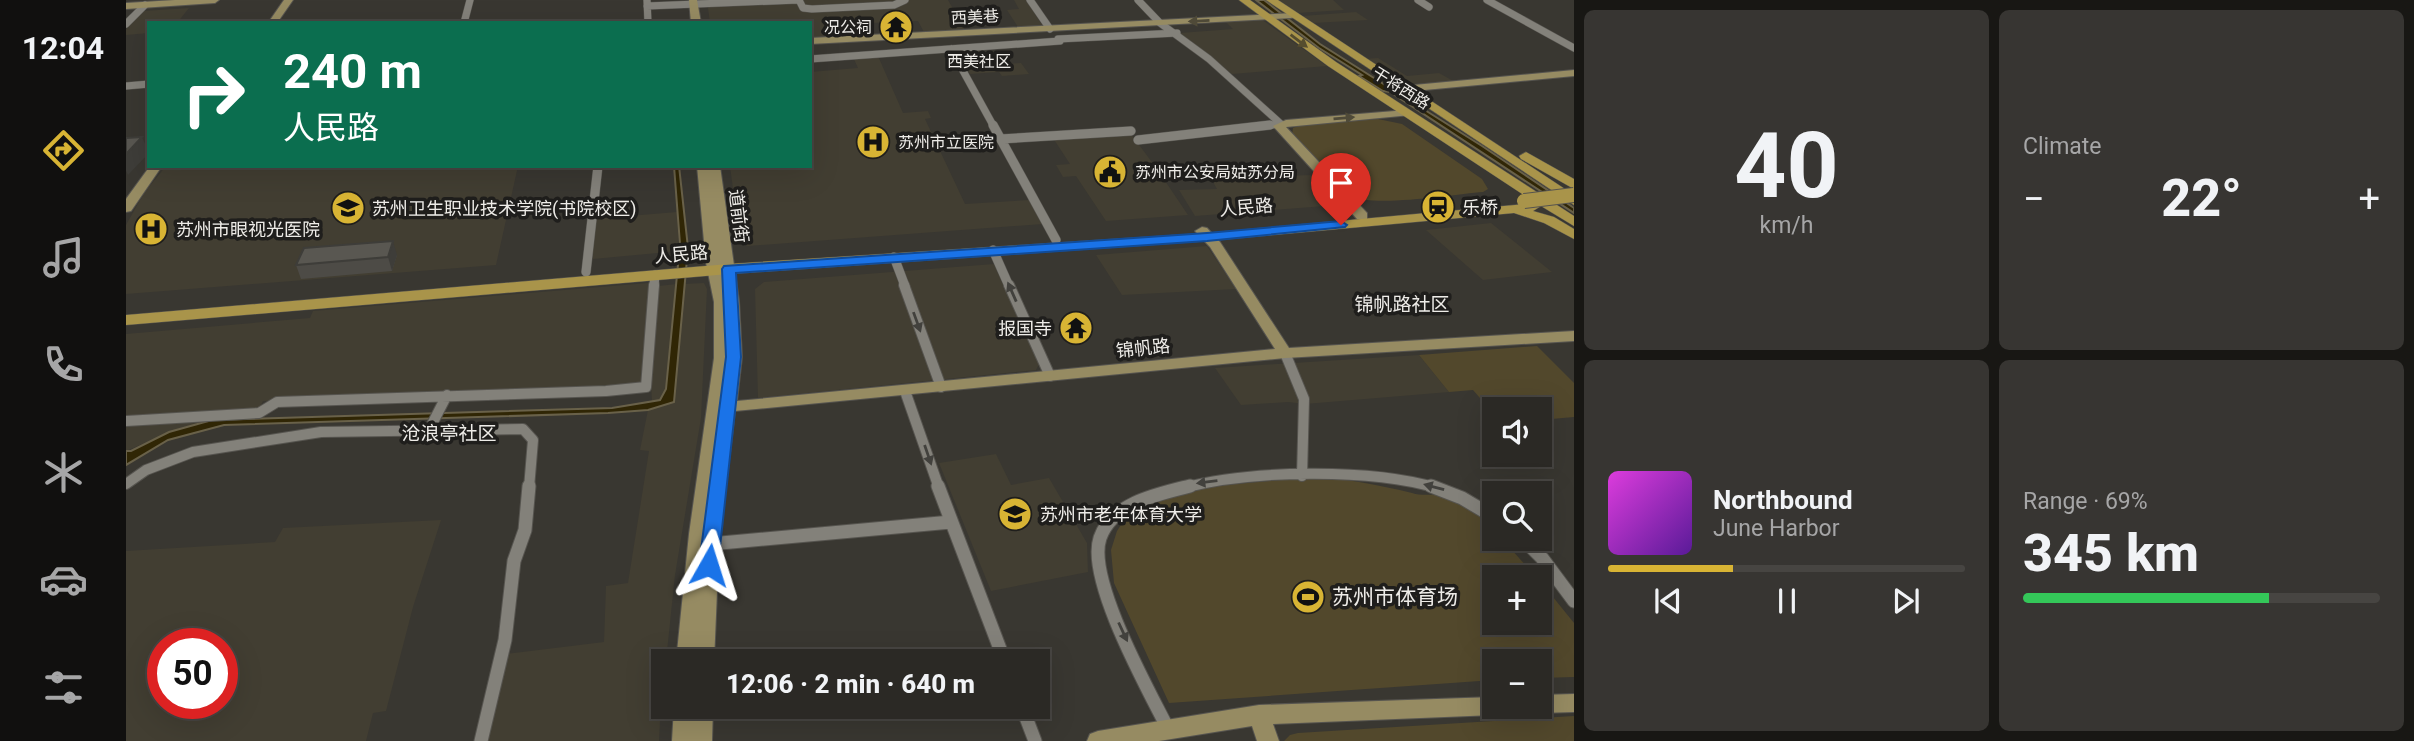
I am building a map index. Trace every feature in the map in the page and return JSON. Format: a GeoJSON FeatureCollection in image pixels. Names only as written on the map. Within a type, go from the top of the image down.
{"type":"FeatureCollection","features":[{"type":"Feature","properties":{"kind":"main road","name":"干将西路"},"geometry":{"type":"LineString","coordinates":[[1244,0],[1533,203],[1574,222]]}},
{"type":"Feature","properties":{"kind":"main road","name":"干将西路"},"geometry":{"type":"LineString","coordinates":[[1271,0],[1288,15],[1434,110],[1573,196]]}},
{"type":"Feature","properties":{"kind":"main road"},"geometry":{"type":"LineString","coordinates":[[1403,89],[1450,108],[1573,196]]}},
{"type":"Feature","properties":{"kind":"main road"},"geometry":{"type":"LineString","coordinates":[[1378,94],[1392,114],[1502,187],[1506,197],[1499,207],[1549,220],[1574,235]]}},
{"type":"Feature","properties":{"kind":"main road"},"geometry":{"type":"LineString","coordinates":[[1434,110],[1450,108]]}},
{"type":"Feature","properties":{"kind":"main road","name":"人民路"},"geometry":{"type":"LineString","coordinates":[[713,267],[894,257],[1204,234],[1499,207],[1573,196]]}},
{"type":"Feature","properties":{"kind":"main road","name":"人民路"},"geometry":{"type":"LineString","coordinates":[[126,320],[713,267],[1056,240],[1204,234],[1362,216],[1499,207]]}},
{"type":"Feature","properties":{"kind":"main road","name":"人民路"},"geometry":{"type":"LineString","coordinates":[[126,310],[586,272],[660,272]]}},
{"type":"Feature","properties":{"kind":"street"},"geometry":{"type":"LineString","coordinates":[[126,6],[215,0]]}},
{"type":"Feature","properties":{"kind":"street"},"geometry":{"type":"LineString","coordinates":[[273,21],[289,0]]}},
{"type":"Feature","properties":{"kind":"street"},"geometry":{"type":"LineString","coordinates":[[465,21],[470,0]]}},
{"type":"Feature","properties":{"kind":"street"},"geometry":{"type":"LineString","coordinates":[[648,21],[647,3],[674,5],[689,2],[799,0],[803,8],[812,9],[894,5],[905,0]]}},
{"type":"Feature","properties":{"kind":"street"},"geometry":{"type":"LineString","coordinates":[[1030,0],[1050,29]]}},
{"type":"Feature","properties":{"kind":"street"},"geometry":{"type":"LineString","coordinates":[[1138,0],[1160,23],[1177,33],[1281,124]]}},
{"type":"Feature","properties":{"kind":"street"},"geometry":{"type":"LineString","coordinates":[[1418,0],[1429,7]]}},
{"type":"Feature","properties":{"kind":"street"},"geometry":{"type":"LineString","coordinates":[[687,21],[689,2]]}},
{"type":"Feature","properties":{"kind":"street"},"geometry":{"type":"LineString","coordinates":[[689,2],[695,21]]}},
{"type":"Feature","properties":{"kind":"street"},"geometry":{"type":"LineString","coordinates":[[1490,2],[1574,48]]}},
{"type":"Feature","properties":{"kind":"street"},"geometry":{"type":"LineString","coordinates":[[126,24],[145,5]]}},
{"type":"Feature","properties":{"kind":"street","name":"西美巷"},"geometry":{"type":"LineString","coordinates":[[812,41],[1288,15]]}},
{"type":"Feature","properties":{"kind":"street"},"geometry":{"type":"LineString","coordinates":[[812,59],[1177,33]]}},
{"type":"Feature","properties":{"kind":"street"},"geometry":{"type":"LineString","coordinates":[[951,49],[976,90],[1056,240]]}},
{"type":"Feature","properties":{"kind":"street"},"geometry":{"type":"LineString","coordinates":[[1403,89],[1574,73]]}},
{"type":"Feature","properties":{"kind":"street"},"geometry":{"type":"LineString","coordinates":[[126,86],[147,84]]}},
{"type":"Feature","properties":{"kind":"street"},"geometry":{"type":"LineString","coordinates":[[1138,140],[1407,113]]}},
{"type":"Feature","properties":{"kind":"street"},"geometry":{"type":"LineString","coordinates":[[1281,124],[1279,126],[1282,132],[1362,216]]}},
{"type":"Feature","properties":{"kind":"street"},"geometry":{"type":"LineString","coordinates":[[1000,139],[1130,131]]}},
{"type":"Feature","properties":{"kind":"street"},"geometry":{"type":"LineString","coordinates":[[126,208],[155,168]]}},
{"type":"Feature","properties":{"kind":"street"},"geometry":{"type":"LineString","coordinates":[[586,272],[598,168]]}},
{"type":"Feature","properties":{"kind":"street","name":"道前街"},"geometry":{"type":"LineString","coordinates":[[703,168],[713,267]]}},
{"type":"Feature","properties":{"kind":"street","name":"道前街"},"geometry":{"type":"LineString","coordinates":[[713,267],[714,168]]}},
{"type":"Feature","properties":{"kind":"street"},"geometry":{"type":"LineString","coordinates":[[1204,234],[1285,353],[1304,399],[1302,476]]}},
{"type":"Feature","properties":{"kind":"street"},"geometry":{"type":"LineString","coordinates":[[993,250],[1050,376]]}},
{"type":"Feature","properties":{"kind":"street"},"geometry":{"type":"LineString","coordinates":[[894,257],[941,387]]}},
{"type":"Feature","properties":{"kind":"street"},"geometry":{"type":"LineString","coordinates":[[704,649],[710,544],[723,408],[722,330],[713,267]]}},
{"type":"Feature","properties":{"kind":"street"},"geometry":{"type":"LineString","coordinates":[[126,421],[259,413],[277,402],[606,391],[646,387],[660,272]]}},
{"type":"Feature","properties":{"kind":"street","name":"锦帆路"},"geometry":{"type":"LineString","coordinates":[[723,408],[1285,353],[1574,336]]}},
{"type":"Feature","properties":{"kind":"street"},"geometry":{"type":"LineString","coordinates":[[905,391],[1000,649]]}},
{"type":"Feature","properties":{"kind":"street"},"geometry":{"type":"LineString","coordinates":[[433,421],[447,395]]}},
{"type":"Feature","properties":{"kind":"street"},"geometry":{"type":"LineString","coordinates":[[688,649],[698,534],[723,408]]}},
{"type":"Feature","properties":{"kind":"street"},"geometry":{"type":"LineString","coordinates":[[126,484],[134,477],[176,457],[224,444],[433,421],[523,429],[533,440],[525,530],[514,561],[505,640],[481,741]]}},
{"type":"Feature","properties":{"kind":"street"},"geometry":{"type":"LineString","coordinates":[[1168,729],[1100,580],[1097,558],[1103,529],[1123,507],[1163,490],[1202,483],[1302,476],[1373,478],[1421,484],[1447,491],[1482,510]]}},
{"type":"Feature","properties":{"kind":"street"},"geometry":{"type":"LineString","coordinates":[[710,544],[951,522]]}},
{"type":"Feature","properties":{"kind":"street"},"geometry":{"type":"LineString","coordinates":[[1535,551],[1574,601]]}},
{"type":"Feature","properties":{"kind":"street"},"geometry":{"type":"LineString","coordinates":[[1552,704],[1574,703]]}},
{"type":"Feature","properties":{"kind":"street"},"geometry":{"type":"LineString","coordinates":[[1098,741],[1259,715],[1482,706]]}},
{"type":"Feature","properties":{"kind":"street"},"geometry":{"type":"LineString","coordinates":[[1259,715],[1268,741]]}},
{"type":"Feature","properties":{"kind":"street"},"geometry":{"type":"LineString","coordinates":[[683,741],[684,719]]}},
{"type":"Feature","properties":{"kind":"street"},"geometry":{"type":"LineString","coordinates":[[701,741],[702,719]]}},
{"type":"Feature","properties":{"kind":"street"},"geometry":{"type":"LineString","coordinates":[[1027,719],[1035,741]]}},
{"type":"Feature","properties":{"kind":"shaded area"},"geometry":{"type":"Polygon","coordinates":[[[707,0],[948,0],[965,30],[924,32],[918,21],[870,23],[873,35],[812,38],[812,21],[710,21],[707,0]]]}},
{"type":"Feature","properties":{"kind":"shaded area"},"geometry":{"type":"Polygon","coordinates":[[[1014,0],[1026,0],[1043,26],[1018,27],[1007,10],[1019,9],[1014,0]]]}},
{"type":"Feature","properties":{"kind":"shaded area"},"geometry":{"type":"Polygon","coordinates":[[[1256,0],[1264,0],[1320,44],[1482,146],[1574,208],[1574,213],[1390,92],[1383,91],[1359,76],[1362,75],[1319,48],[1256,0]]]}},
{"type":"Feature","properties":{"kind":"shaded area"},"geometry":{"type":"Polygon","coordinates":[[[1278,0],[1333,0],[1344,10],[1297,13],[1278,0]]]}},
{"type":"Feature","properties":{"kind":"shaded area"},"geometry":{"type":"Polygon","coordinates":[[[189,8],[179,21],[147,21],[147,33],[126,35],[126,29],[143,11],[189,8]]]}},
{"type":"Feature","properties":{"kind":"shaded area"},"geometry":{"type":"Polygon","coordinates":[[[1356,12],[1368,20],[1313,23],[1302,16],[1356,12]]]}},
{"type":"Feature","properties":{"kind":"shaded area"},"geometry":{"type":"Polygon","coordinates":[[[1261,19],[1327,66],[1232,74],[1180,33],[1233,29],[1224,20],[1261,19]]]}},
{"type":"Feature","properties":{"kind":"shaded area"},"geometry":{"type":"Polygon","coordinates":[[[980,47],[993,65],[1021,63],[1029,74],[970,74],[954,48],[980,47]]]}},
{"type":"Feature","properties":{"kind":"shaded area","name":"苏州市立医院"},"geometry":{"type":"Polygon","coordinates":[[[878,56],[903,113],[928,111],[931,118],[925,119],[965,204],[1030,200],[1043,224],[748,246],[740,242],[730,168],[812,168],[812,72],[858,68],[853,57],[878,56]]]}},
{"type":"Feature","properties":{"kind":"shaded area"},"geometry":{"type":"Polygon","coordinates":[[[1378,58],[1407,76],[1439,73],[1455,82],[1407,84],[1365,59],[1378,58]]]}},
{"type":"Feature","properties":{"kind":"shaded area"},"geometry":{"type":"Polygon","coordinates":[[[1378,119],[1402,124],[1482,179],[1488,189],[1483,192],[1377,201],[1352,196],[1292,135],[1293,128],[1301,125],[1378,119]]]}},
{"type":"Feature","properties":{"kind":"shaded area","name":"苏州市公安局姑苏分局"},"geometry":{"type":"Polygon","coordinates":[[[1128,130],[1188,215],[1106,221],[1076,176],[1063,177],[1056,165],[1070,164],[1051,135],[1128,130]]]}},
{"type":"Feature","properties":{"kind":"shaded area"},"geometry":{"type":"Polygon","coordinates":[[[164,168],[518,168],[496,265],[126,294],[126,225],[144,193],[164,168]]]}},
{"type":"Feature","properties":{"kind":"shaded area"},"geometry":{"type":"Polygon","coordinates":[[[674,168],[679,168],[688,248],[674,402],[648,410],[608,413],[224,425],[168,440],[126,465],[126,451],[169,432],[212,420],[612,408],[660,400],[666,389],[680,244],[674,168]]]}},
{"type":"Feature","properties":{"kind":"shaded area"},"geometry":{"type":"Polygon","coordinates":[[[1314,175],[1338,201],[1338,205],[1195,216],[1179,190],[1217,189],[1211,178],[1314,175]]]}},
{"type":"Feature","properties":{"kind":"shaded area"},"geometry":{"type":"Polygon","coordinates":[[[677,212],[679,251],[593,259],[593,219],[677,212]]]}},
{"type":"Feature","properties":{"kind":"shaded area"},"geometry":{"type":"Polygon","coordinates":[[[1491,223],[1552,272],[1483,280],[1426,230],[1491,223]]]}},
{"type":"Feature","properties":{"kind":"shaded area"},"geometry":{"type":"Polygon","coordinates":[[[1207,246],[1236,289],[1122,295],[1096,255],[1207,246]]]}},
{"type":"Feature","properties":{"kind":"shaded area"},"geometry":{"type":"Polygon","coordinates":[[[994,264],[1039,364],[1036,370],[758,398],[755,289],[764,282],[994,264]]]}},
{"type":"Feature","properties":{"kind":"shaded area"},"geometry":{"type":"Polygon","coordinates":[[[648,283],[649,287],[677,284],[666,389],[660,400],[652,402],[651,382],[537,391],[263,401],[255,417],[212,420],[180,428],[126,451],[126,334],[310,318],[313,311],[648,283]]]}},
{"type":"Feature","properties":{"kind":"shaded area"},"geometry":{"type":"Polygon","coordinates":[[[704,283],[707,289],[701,418],[675,575],[667,649],[651,649],[651,719],[660,719],[659,741],[483,741],[497,655],[604,642],[606,586],[628,583],[649,451],[640,450],[648,410],[674,402],[684,284],[704,283]]]}},
{"type":"Feature","properties":{"kind":"shaded area"},"geometry":{"type":"Polygon","coordinates":[[[1537,346],[1574,383],[1574,417],[1552,419],[1552,397],[1482,397],[1482,400],[1473,390],[1449,392],[1419,355],[1537,346]]]}},
{"type":"Feature","properties":{"kind":"shaded area"},"geometry":{"type":"Polygon","coordinates":[[[1419,355],[1449,392],[1305,404],[1288,402],[1241,405],[1215,368],[1419,355]]]}},
{"type":"Feature","properties":{"kind":"shaded area","name":"苏州市老年体育大学"},"geometry":{"type":"Polygon","coordinates":[[[996,454],[1011,485],[1049,478],[1087,543],[1088,572],[991,591],[939,463],[996,454]]]}},
{"type":"Feature","properties":{"kind":"shaded area","name":"苏州市体育场"},"geometry":{"type":"Polygon","coordinates":[[[1314,477],[1439,495],[1462,503],[1482,519],[1482,551],[1513,551],[1525,565],[1482,565],[1482,635],[1552,635],[1552,596],[1574,623],[1574,677],[1552,678],[1552,649],[1482,649],[1482,681],[1169,703],[1114,583],[1111,550],[1117,531],[1128,514],[1169,490],[1314,477]]]}},
{"type":"Feature","properties":{"kind":"shaded area"},"geometry":{"type":"Polygon","coordinates":[[[441,520],[413,607],[386,711],[373,713],[366,741],[126,741],[126,551],[275,542],[283,528],[441,520]]]}},
{"type":"Feature","properties":{"kind":"shaded area"},"geometry":{"type":"Polygon","coordinates":[[[1574,716],[1574,741],[1284,741],[1290,735],[1298,733],[1574,716]]]}},
{"type":"Feature","properties":{"kind":"building"},"geometry":{"type":"Polygon","coordinates":[[[142,137],[126,154],[126,138],[142,137]]]}},
{"type":"Feature","properties":{"kind":"building"},"geometry":{"type":"Polygon","coordinates":[[[393,241],[388,257],[296,265],[304,248],[393,241]]]}},
{"type":"Feature","properties":{"kind":"place","name":"况公祠"},"geometry":{"type":"Point","coordinates":[896,27]}},
{"type":"Feature","properties":{"kind":"place","name":"苏州市立医院"},"geometry":{"type":"Point","coordinates":[873,142]}},
{"type":"Feature","properties":{"kind":"place","name":"苏州市公安局姑苏分局"},"geometry":{"type":"Point","coordinates":[1110,172]}},
{"type":"Feature","properties":{"kind":"place","name":"乐桥"},"geometry":{"type":"Point","coordinates":[1438,207]}},
{"type":"Feature","properties":{"kind":"place","name":"苏州卫生职业技术学院(书院校区)"},"geometry":{"type":"Point","coordinates":[348,208]}},
{"type":"Feature","properties":{"kind":"place","name":"苏州市眼视光医院"},"geometry":{"type":"Point","coordinates":[151,229]}},
{"type":"Feature","properties":{"kind":"place","name":"报国寺"},"geometry":{"type":"Point","coordinates":[1076,328]}},
{"type":"Feature","properties":{"kind":"place","name":"苏州市老年体育大学"},"geometry":{"type":"Point","coordinates":[1015,514]}},
{"type":"Feature","properties":{"kind":"place","name":"苏州市体育场"},"geometry":{"type":"Point","coordinates":[1308,597]}},
{"type":"Feature","properties":{"kind":"district","name":"西美社区"},"geometry":{"type":"Point","coordinates":[979,61]}},
{"type":"Feature","properties":{"kind":"district","name":"锦帆路社区"},"geometry":{"type":"Point","coordinates":[1402,304]}},
{"type":"Feature","properties":{"kind":"district","name":"沧浪亭社区"},"geometry":{"type":"Point","coordinates":[449,433]}},
{"type":"Feature","properties":{"kind":"route"},"geometry":{"type":"LineString","coordinates":[[709,565],[734,357],[734,319],[729,269],[1207,237],[1341,225]]}}]}
